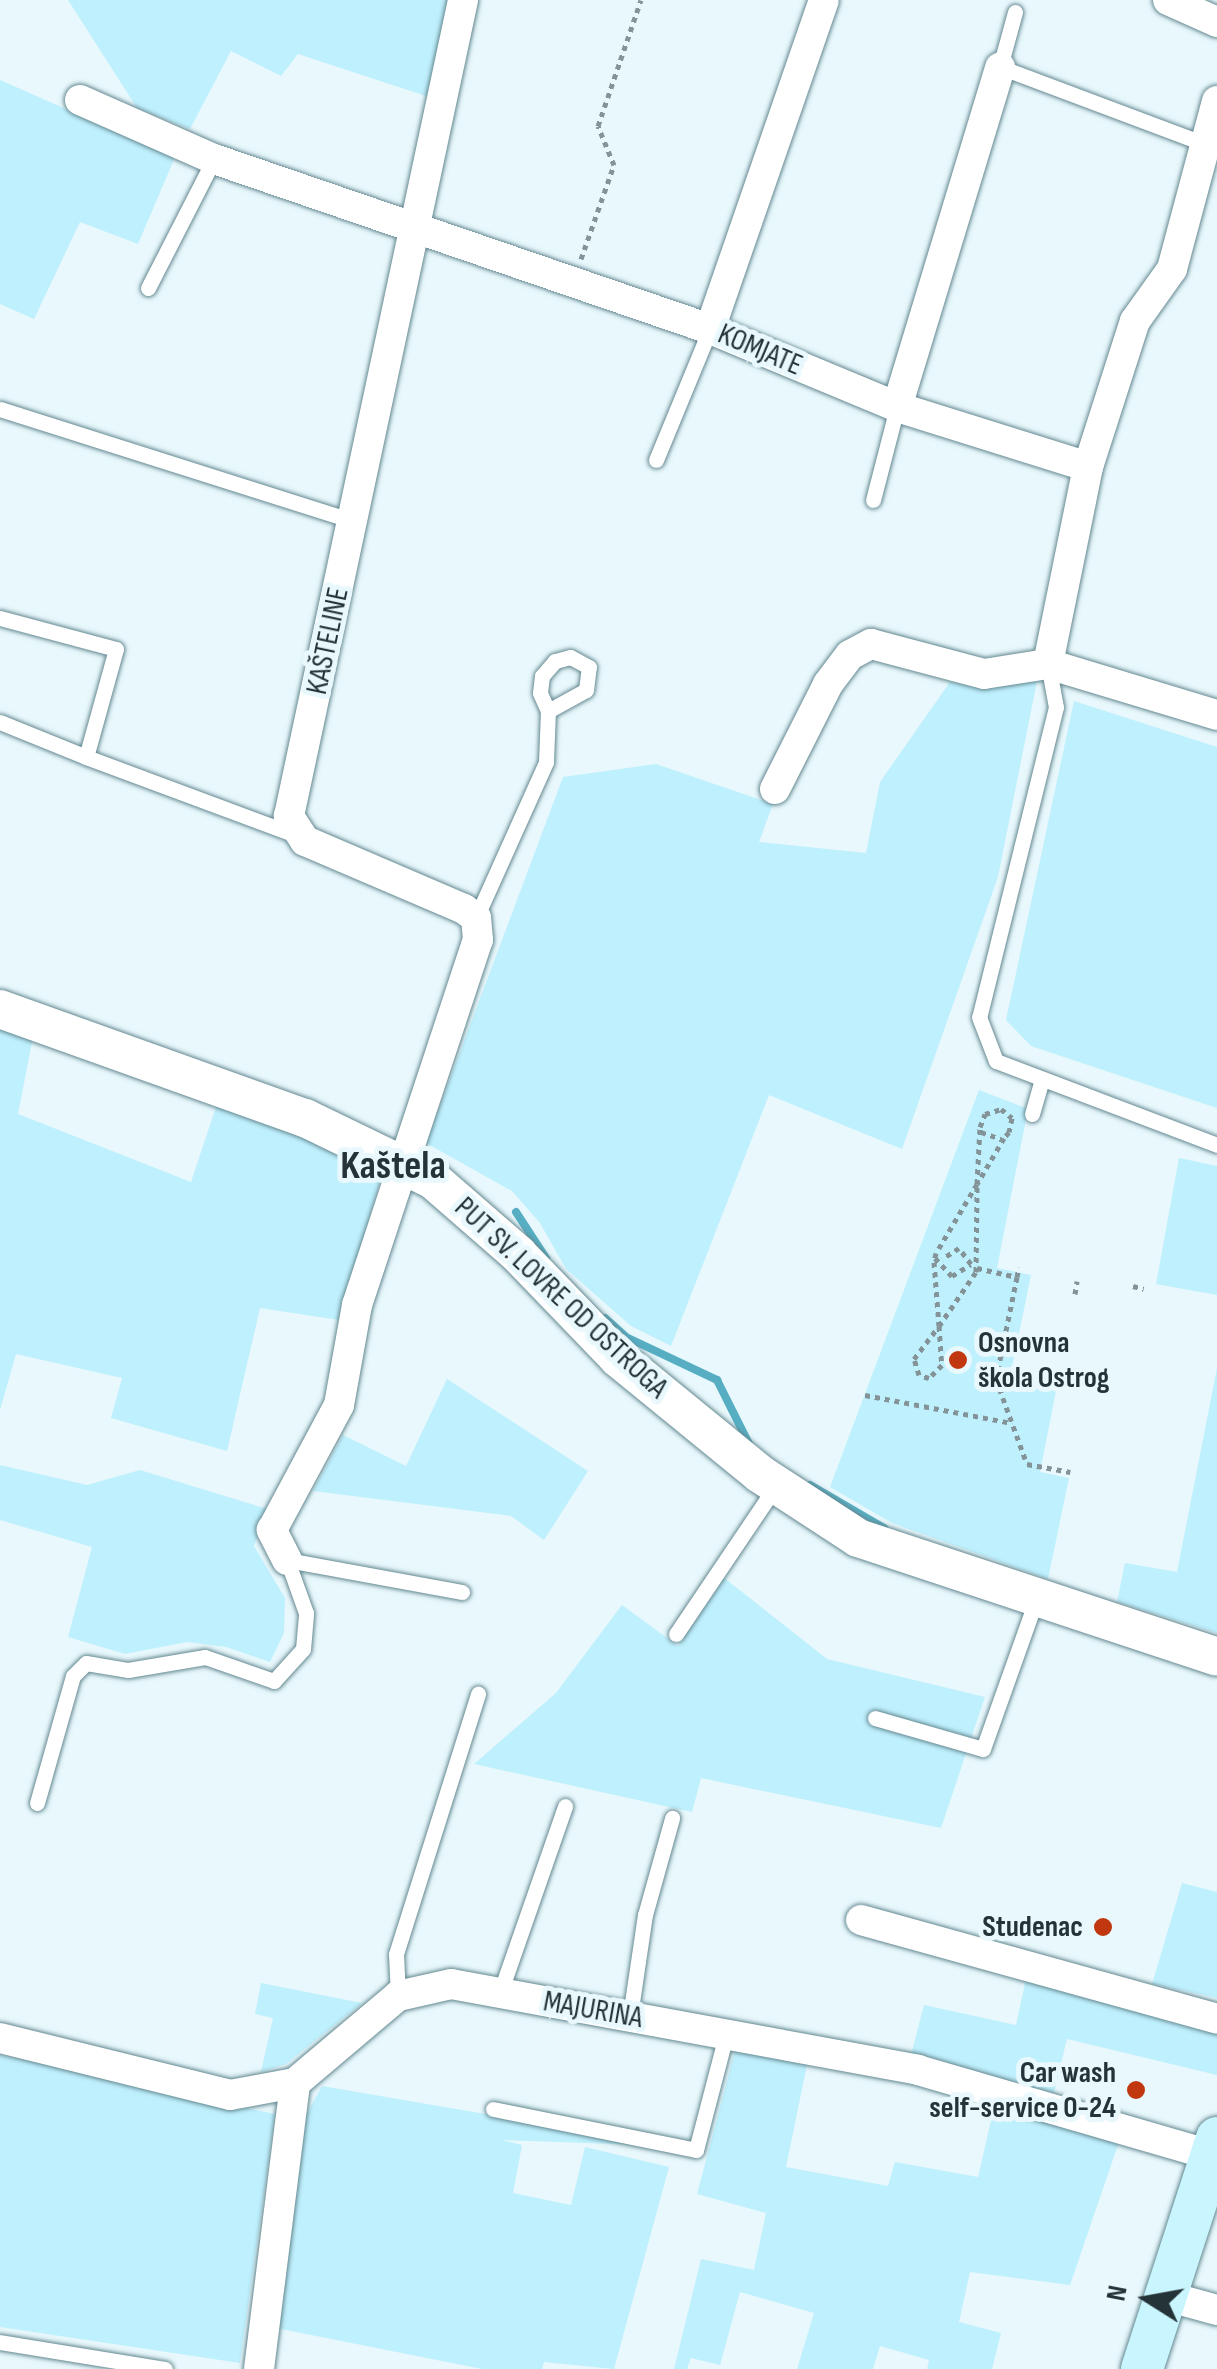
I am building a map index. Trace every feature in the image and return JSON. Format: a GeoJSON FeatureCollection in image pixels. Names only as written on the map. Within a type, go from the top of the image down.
{"type":"FeatureCollection","features":[{"type":"Feature","properties":{"kind":"main road"},"geometry":{"type":"LineString","coordinates":[[1142,2369],[1215,2150]]}},
{"type":"Feature","properties":{"kind":"street","name":"KAŠTELINE"},"geometry":{"type":"LineString","coordinates":[[296,834],[288,816],[462,0]]}},
{"type":"Feature","properties":{"kind":"street"},"geometry":{"type":"LineString","coordinates":[[710,329],[824,0]]}},
{"type":"Feature","properties":{"kind":"street"},"geometry":{"type":"LineString","coordinates":[[1168,0],[1217,22]]}},
{"type":"Feature","properties":{"kind":"street"},"geometry":{"type":"LineString","coordinates":[[897,408],[1000,67]]}},
{"type":"Feature","properties":{"kind":"street","name":"KOMJATE"},"geometry":{"type":"LineString","coordinates":[[80,100],[214,159],[710,329],[897,408],[1088,467]]}},
{"type":"Feature","properties":{"kind":"street"},"geometry":{"type":"LineString","coordinates":[[1048,664],[1088,467],[1135,321],[1172,269],[1217,102]]}},
{"type":"Feature","properties":{"kind":"street"},"geometry":{"type":"LineString","coordinates":[[775,789],[828,684],[850,655],[871,644],[984,674],[1048,664],[1217,715]]}},
{"type":"Feature","properties":{"kind":"street"},"geometry":{"type":"LineString","coordinates":[[287,1560],[272,1530],[339,1404],[357,1305],[478,940],[476,918],[296,834]]}},
{"type":"Feature","properties":{"kind":"street","name":"PUT SV. LOVRE OD OSTROGA"},"geometry":{"type":"LineString","coordinates":[[0,1010],[305,1118],[402,1161],[518,1254],[618,1358],[778,1484],[858,1538],[1217,1658]]}},
{"type":"Feature","properties":{"kind":"street"},"geometry":{"type":"LineString","coordinates":[[861,1920],[1217,2018]]}},
{"type":"Feature","properties":{"kind":"street","name":"MAJURINA"},"geometry":{"type":"LineString","coordinates":[[296,2083],[398,1996],[451,1984],[918,2070],[1215,2150]]}},
{"type":"Feature","properties":{"kind":"street"},"geometry":{"type":"LineString","coordinates":[[0,2038],[230,2095],[296,2083],[259,2369]]}},
{"type":"Feature","properties":{"kind":"street"},"geometry":{"type":"LineString","coordinates":[[1166,2296],[1217,2310]]}},
{"type":"Feature","properties":{"kind":"lane"},"geometry":{"type":"LineString","coordinates":[[1015,12],[1000,67],[1204,144]]}},
{"type":"Feature","properties":{"kind":"lane"},"geometry":{"type":"LineString","coordinates":[[148,288],[214,159]]}},
{"type":"Feature","properties":{"kind":"lane"},"geometry":{"type":"LineString","coordinates":[[656,460],[710,329]]}},
{"type":"Feature","properties":{"kind":"lane"},"geometry":{"type":"LineString","coordinates":[[874,500],[897,408]]}},
{"type":"Feature","properties":{"kind":"lane"},"geometry":{"type":"LineString","coordinates":[[0,410],[352,522]]}},
{"type":"Feature","properties":{"kind":"lane"},"geometry":{"type":"LineString","coordinates":[[0,618],[116,648],[86,757]]}},
{"type":"Feature","properties":{"kind":"lane"},"geometry":{"type":"LineString","coordinates":[[1048,664],[1056,707],[979,1016],[996,1061],[1217,1144]]}},
{"type":"Feature","properties":{"kind":"lane"},"geometry":{"type":"LineString","coordinates":[[476,918],[546,762],[548,711]]}},
{"type":"Feature","properties":{"kind":"lane"},"geometry":{"type":"LineString","coordinates":[[0,722],[296,834]]}},
{"type":"Feature","properties":{"kind":"lane"},"geometry":{"type":"LineString","coordinates":[[1032,1114],[1042,1079]]}},
{"type":"Feature","properties":{"kind":"lane"},"geometry":{"type":"LineString","coordinates":[[676,1634],[778,1484]]}},
{"type":"Feature","properties":{"kind":"lane"},"geometry":{"type":"LineString","coordinates":[[287,1560],[462,1592]]}},
{"type":"Feature","properties":{"kind":"lane"},"geometry":{"type":"LineString","coordinates":[[38,1803],[74,1676],[86,1663],[128,1670],[205,1657],[274,1682],[303,1648],[306,1613],[287,1560]]}},
{"type":"Feature","properties":{"kind":"lane"},"geometry":{"type":"LineString","coordinates":[[875,1718],[983,1749],[1036,1600]]}},
{"type":"Feature","properties":{"kind":"lane"},"geometry":{"type":"LineString","coordinates":[[398,1996],[396,1954],[478,1694]]}},
{"type":"Feature","properties":{"kind":"lane"},"geometry":{"type":"LineString","coordinates":[[500,1993],[565,1806]]}},
{"type":"Feature","properties":{"kind":"lane"},"geometry":{"type":"LineString","coordinates":[[630,2016],[645,1916],[672,1818]]}},
{"type":"Feature","properties":{"kind":"lane"},"geometry":{"type":"LineString","coordinates":[[494,2109],[696,2150],[726,2036]]}},
{"type":"Feature","properties":{"kind":"lane"},"geometry":{"type":"LineString","coordinates":[[0,2342],[166,2369]]}},
{"type":"Feature","properties":{"kind":"path"},"geometry":{"type":"LineString","coordinates":[[574,281],[614,165],[598,126],[641,0]]}},
{"type":"Feature","properties":{"kind":"path"},"geometry":{"type":"LineString","coordinates":[[980,1126],[977,1184],[973,1268],[939,1326],[914,1359],[919,1375],[929,1378],[942,1365],[939,1326],[938,1259],[977,1184],[1004,1138],[1012,1118],[1006,1112],[992,1109],[980,1126]]}},
{"type":"Feature","properties":{"kind":"path"},"geometry":{"type":"LineString","coordinates":[[980,1126],[988,1139],[1004,1138]]}},
{"type":"Feature","properties":{"kind":"path"},"geometry":{"type":"LineString","coordinates":[[938,1259],[959,1248],[970,1256],[973,1268]]}},
{"type":"Feature","properties":{"kind":"path"},"geometry":{"type":"LineString","coordinates":[[938,1259],[952,1276],[973,1268],[1017,1277]]}},
{"type":"Feature","properties":{"kind":"path"},"geometry":{"type":"LineString","coordinates":[[1019,1267],[996,1379],[1028,1464],[1070,1472]]}},
{"type":"Feature","properties":{"kind":"path"},"geometry":{"type":"LineString","coordinates":[[1075,1294],[1077,1282]]}},
{"type":"Feature","properties":{"kind":"path"},"geometry":{"type":"LineString","coordinates":[[1132,1286],[1144,1288]]}},
{"type":"Feature","properties":{"kind":"path"},"geometry":{"type":"LineString","coordinates":[[864,1396],[1012,1423]]}},
{"type":"Feature","properties":{"kind":"shaded area"},"geometry":{"type":"Polygon","coordinates":[[[68,0],[453,0],[432,98],[298,54],[281,76],[231,51],[190,129],[137,108],[68,0]]]}},
{"type":"Feature","properties":{"kind":"shaded area"},"geometry":{"type":"Polygon","coordinates":[[[0,80],[175,157],[138,244],[80,222],[34,319],[0,304],[0,80]]]}},
{"type":"Feature","properties":{"kind":"shaded area"},"geometry":{"type":"Polygon","coordinates":[[[1037,681],[998,877],[902,1149],[769,1095],[671,1346],[631,1326],[566,1269],[540,1223],[512,1191],[426,1143],[563,777],[656,764],[773,804],[759,842],[866,853],[880,782],[950,682],[982,687],[1037,681]]]}},
{"type":"Feature","properties":{"kind":"shaded area"},"geometry":{"type":"Polygon","coordinates":[[[1074,701],[1217,747],[1217,1108],[1031,1046],[1006,1020],[1074,701]]]}},
{"type":"Feature","properties":{"kind":"shaded area"},"geometry":{"type":"Polygon","coordinates":[[[0,1023],[34,1032],[18,1114],[191,1182],[217,1104],[384,1168],[339,1320],[260,1308],[227,1451],[111,1418],[122,1378],[16,1354],[0,1410],[0,1023]]]}},
{"type":"Feature","properties":{"kind":"shaded area"},"geometry":{"type":"Polygon","coordinates":[[[979,1090],[1028,1109],[997,1268],[1031,1275],[1010,1377],[1057,1386],[1040,1472],[1069,1478],[1048,1579],[892,1523],[830,1487],[979,1090]]]}},
{"type":"Feature","properties":{"kind":"shaded area"},"geometry":{"type":"Polygon","coordinates":[[[1179,1158],[1217,1166],[1217,1295],[1156,1284],[1179,1158]]]}},
{"type":"Feature","properties":{"kind":"shaded area"},"geometry":{"type":"Polygon","coordinates":[[[1217,1368],[1217,1633],[1117,1602],[1125,1563],[1177,1572],[1217,1368]]]}},
{"type":"Feature","properties":{"kind":"shaded area"},"geometry":{"type":"Polygon","coordinates":[[[447,1379],[588,1471],[544,1540],[511,1516],[313,1491],[343,1435],[406,1466],[447,1379]]]}},
{"type":"Feature","properties":{"kind":"shaded area"},"geometry":{"type":"Polygon","coordinates":[[[0,1465],[87,1485],[140,1470],[267,1509],[254,1546],[285,1598],[284,1633],[270,1662],[226,1647],[187,1642],[125,1654],[68,1637],[92,1547],[0,1520],[0,1465]]]}},
{"type":"Feature","properties":{"kind":"shaded area"},"geometry":{"type":"Polygon","coordinates":[[[723,1577],[827,1659],[985,1697],[941,1828],[701,1778],[692,1812],[474,1764],[556,1693],[622,1605],[678,1646],[723,1577]]]}},
{"type":"Feature","properties":{"kind":"shaded area"},"geometry":{"type":"Polygon","coordinates":[[[1182,1883],[1217,1892],[1217,1998],[1152,1984],[1182,1883]]]}},
{"type":"Feature","properties":{"kind":"shaded area"},"geometry":{"type":"Polygon","coordinates":[[[1027,1974],[1217,2029],[1217,2075],[1067,2039],[1054,2093],[910,2059],[924,2005],[1016,2025],[1027,1974]]]}},
{"type":"Feature","properties":{"kind":"shaded area"},"geometry":{"type":"Polygon","coordinates":[[[261,1983],[362,2003],[286,2064],[261,2072],[273,2018],[255,2014],[261,1983]]]}},
{"type":"Feature","properties":{"kind":"shaded area"},"geometry":{"type":"Polygon","coordinates":[[[736,2047],[808,2060],[786,2167],[888,2186],[895,2162],[978,2177],[995,2103],[1120,2139],[1070,2285],[970,2272],[959,2322],[1001,2333],[992,2369],[927,2369],[929,2360],[880,2346],[873,2369],[797,2369],[814,2313],[740,2292],[720,2365],[691,2358],[687,2369],[674,2369],[701,2259],[754,2270],[766,2213],[697,2194],[736,2047]]]}},
{"type":"Feature","properties":{"kind":"shaded area"},"geometry":{"type":"Polygon","coordinates":[[[0,2055],[275,2114],[240,2363],[0,2327],[0,2055]]]}},
{"type":"Feature","properties":{"kind":"shaded area"},"geometry":{"type":"Polygon","coordinates":[[[322,2086],[673,2146],[502,2140],[522,2145],[513,2193],[571,2205],[585,2147],[669,2167],[614,2369],[544,2362],[542,2369],[482,2369],[276,2328],[306,2115],[322,2086]]]}},
{"type":"Feature","properties":{"kind":"waterway"},"geometry":{"type":"LineString","coordinates":[[516,1212],[546,1258]]}},
{"type":"Feature","properties":{"kind":"waterway"},"geometry":{"type":"LineString","coordinates":[[605,1318],[626,1337],[717,1380],[749,1444]]}},
{"type":"Feature","properties":{"kind":"waterway"},"geometry":{"type":"LineString","coordinates":[[810,1485],[884,1528]]}},
{"type":"Feature","properties":{"kind":"place","name":"Osnovna škola Ostrog"},"geometry":{"type":"Point","coordinates":[958,1360]}},
{"type":"Feature","properties":{"kind":"place","name":"Studenac"},"geometry":{"type":"Point","coordinates":[1103,1927]}},
{"type":"Feature","properties":{"kind":"place","name":"Car wash self-service 0-24"},"geometry":{"type":"Point","coordinates":[1136,2090]}},
{"type":"Feature","properties":{"kind":"district","name":"Kaštela"},"geometry":{"type":"Point","coordinates":[393,1166]}}]}
